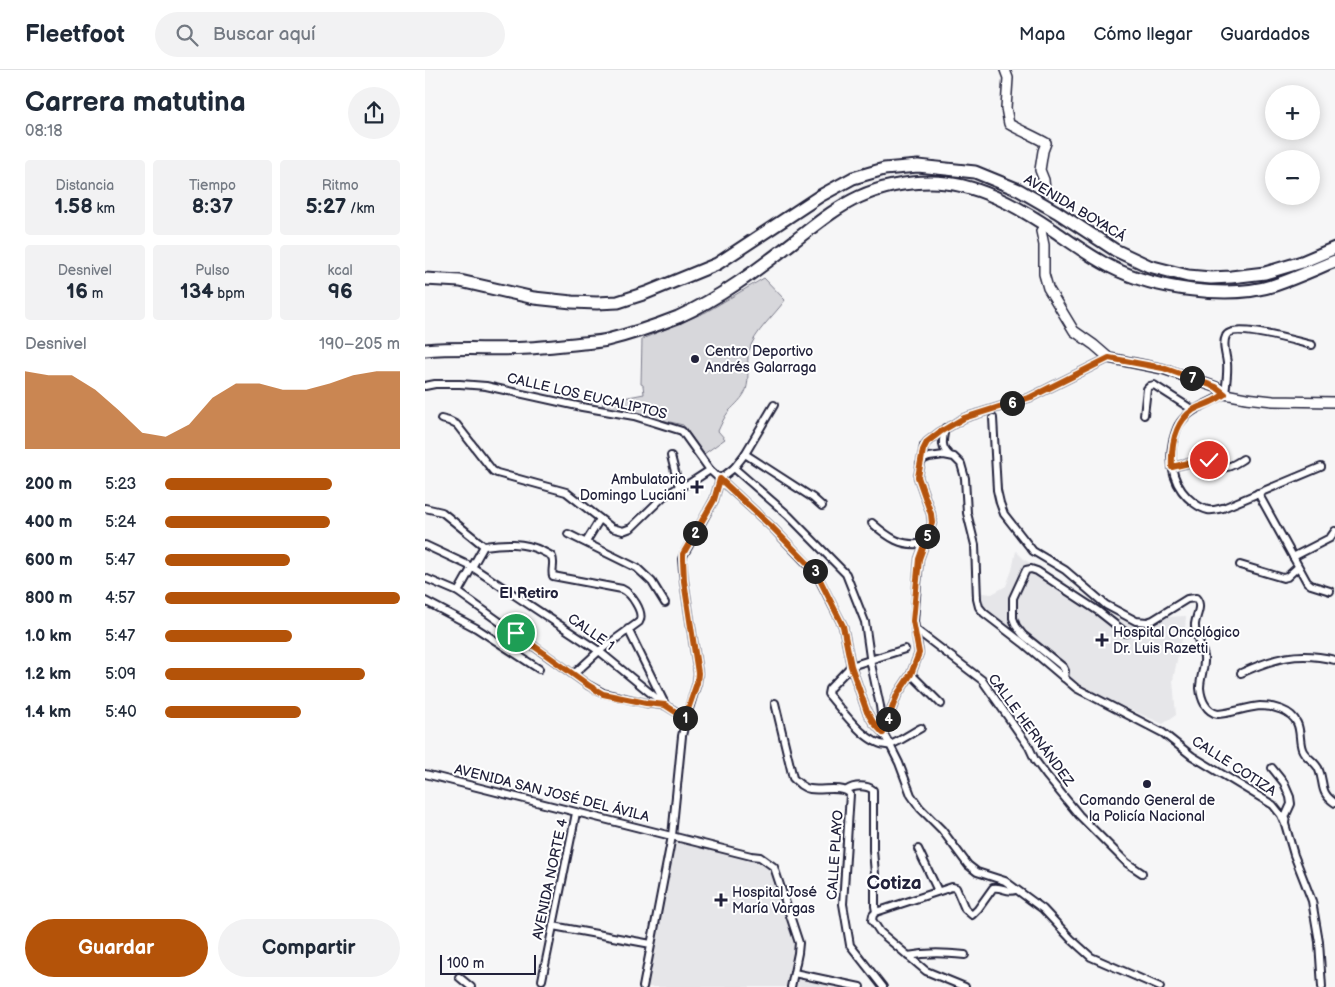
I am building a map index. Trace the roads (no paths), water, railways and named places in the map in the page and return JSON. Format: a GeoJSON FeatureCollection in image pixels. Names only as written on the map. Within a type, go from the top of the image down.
{"type":"FeatureCollection","features":[{"type":"Feature","properties":{"kind":"highway","name":"AVENIDA BOYACÁ"},"geometry":{"type":"LineString","coordinates":[[425,279],[478,284],[534,298],[572,302],[618,302],[646,293],[717,264],[820,196],[853,178],[884,169],[918,166],[975,172],[1019,190],[1115,250],[1149,266],[1188,276],[1211,278],[1265,274],[1302,262],[1335,248]]}},
{"type":"Feature","properties":{"kind":"highway","name":"AVENIDA BOYACÁ"},"geometry":{"type":"LineString","coordinates":[[425,350],[527,348],[567,345],[605,341],[654,326],[710,300],[739,283],[846,204],[882,189],[908,183],[933,182],[985,192],[1027,213],[1112,268],[1135,277],[1165,285],[1200,290],[1252,290],[1275,285],[1335,261]]}},
{"type":"Feature","properties":{"kind":"main road"},"geometry":{"type":"LineString","coordinates":[[1005,70],[1008,78],[1006,108],[1009,124],[1023,133],[1046,143],[1040,170],[1045,190]]}},
{"type":"Feature","properties":{"kind":"main road"},"geometry":{"type":"LineString","coordinates":[[1041,231],[1044,246],[1044,274],[1048,288],[1074,331],[1109,358],[1163,368],[1216,387],[1225,394],[1273,400],[1335,402]]}},
{"type":"Feature","properties":{"kind":"street"},"geometry":{"type":"LineString","coordinates":[[1312,345],[1250,331],[1232,331],[1227,333],[1224,345],[1227,364],[1225,394],[1193,410],[1179,423],[1173,444],[1172,467],[1180,489],[1190,500],[1207,510],[1223,508],[1321,467]]}},
{"type":"Feature","properties":{"kind":"street"},"geometry":{"type":"LineString","coordinates":[[883,733],[897,695],[911,674],[919,653],[913,621],[919,559],[932,523],[931,514],[918,477],[923,450],[927,442],[945,428],[969,416],[1031,397],[1109,358]]}},
{"type":"Feature","properties":{"kind":"street","name":"CALLE LOS EUCALIPTOS"},"geometry":{"type":"LineString","coordinates":[[425,386],[435,384],[486,386],[582,407],[634,416],[682,431],[710,470],[773,528],[816,572],[843,626],[851,666],[867,712],[890,745],[911,795],[920,808],[942,830],[968,865],[977,872],[1005,881],[1043,909],[1091,956],[1160,987]]}},
{"type":"Feature","properties":{"kind":"street"},"geometry":{"type":"LineString","coordinates":[[1144,415],[1147,389],[1154,385],[1193,410]]}},
{"type":"Feature","properties":{"kind":"street"},"geometry":{"type":"LineString","coordinates":[[643,987],[672,836],[685,718],[697,683],[698,673],[684,581],[683,554],[714,500],[720,479],[734,468],[745,454],[774,405]]}},
{"type":"Feature","properties":{"kind":"street"},"geometry":{"type":"LineString","coordinates":[[993,418],[997,490],[1000,503],[1004,514],[1033,551],[1065,570],[1106,605],[1135,621],[1147,622],[1153,620],[1187,599],[1196,598],[1199,606],[1195,625],[1196,636],[1203,654],[1204,663],[1200,688],[1208,710],[1218,714],[1260,706],[1289,714],[1295,718],[1299,726],[1302,750],[1319,769],[1321,785],[1330,800],[1335,803]]}},
{"type":"Feature","properties":{"kind":"street"},"geometry":{"type":"LineString","coordinates":[[441,419],[457,425],[497,473],[566,492],[612,528],[619,531],[631,528],[664,496],[710,470]]}},
{"type":"Feature","properties":{"kind":"street"},"geometry":{"type":"LineString","coordinates":[[945,428],[943,444],[945,452],[949,455]]}},
{"type":"Feature","properties":{"kind":"street"},"geometry":{"type":"LineString","coordinates":[[745,454],[813,498],[822,506]]}},
{"type":"Feature","properties":{"kind":"street"},"geometry":{"type":"LineString","coordinates":[[920,464],[929,457],[949,455]]}},
{"type":"Feature","properties":{"kind":"street","name":"CALLE COTIZA"},"geometry":{"type":"LineString","coordinates":[[949,455],[958,460],[965,474],[967,513],[975,545],[977,599],[979,607],[984,613],[1077,688],[1163,734],[1192,756],[1273,805],[1281,815],[1312,901],[1319,942],[1323,987]]}},
{"type":"Feature","properties":{"kind":"street"},"geometry":{"type":"LineString","coordinates":[[671,456],[679,487]]}},
{"type":"Feature","properties":{"kind":"street"},"geometry":{"type":"LineString","coordinates":[[1172,467],[1205,459],[1217,467],[1223,468],[1230,467],[1243,460]]}},
{"type":"Feature","properties":{"kind":"street"},"geometry":{"type":"LineString","coordinates":[[734,468],[788,515],[843,571],[865,622],[883,733]]}},
{"type":"Feature","properties":{"kind":"street"},"geometry":{"type":"LineString","coordinates":[[1258,493],[1307,582],[1311,585],[1330,590]]}},
{"type":"Feature","properties":{"kind":"street"},"geometry":{"type":"LineString","coordinates":[[425,508],[442,512],[484,546],[501,543],[520,544],[551,556],[553,560],[553,576],[622,589],[627,592],[641,612],[641,619],[599,651],[574,674]]}},
{"type":"Feature","properties":{"kind":"street"},"geometry":{"type":"LineString","coordinates":[[586,542],[600,519]]}},
{"type":"Feature","properties":{"kind":"street"},"geometry":{"type":"LineString","coordinates":[[872,522],[882,532],[900,542],[915,545],[925,543]]}},
{"type":"Feature","properties":{"kind":"street"},"geometry":{"type":"LineString","coordinates":[[1293,557],[1330,538],[1335,531]]}},
{"type":"Feature","properties":{"kind":"street"},"geometry":{"type":"LineString","coordinates":[[568,534],[637,568],[652,582],[665,603]]}},
{"type":"Feature","properties":{"kind":"street","name":"CALLE 1"},"geometry":{"type":"LineString","coordinates":[[425,546],[472,567],[599,651],[665,705],[685,718]]}},
{"type":"Feature","properties":{"kind":"street"},"geometry":{"type":"LineString","coordinates":[[458,592],[484,546]]}},
{"type":"Feature","properties":{"kind":"street"},"geometry":{"type":"LineString","coordinates":[[1240,565],[1283,578],[1287,577],[1298,567]]}},
{"type":"Feature","properties":{"kind":"street"},"geometry":{"type":"LineString","coordinates":[[1065,678],[1063,667],[1023,635],[1013,618],[1013,598],[1026,570],[1037,571],[1098,611],[1126,633]]}},
{"type":"Feature","properties":{"kind":"street"},"geometry":{"type":"LineString","coordinates":[[425,578],[458,592],[603,694],[665,705]]}},
{"type":"Feature","properties":{"kind":"street"},"geometry":{"type":"LineString","coordinates":[[425,602],[475,628],[539,669]]}},
{"type":"Feature","properties":{"kind":"street"},"geometry":{"type":"LineString","coordinates":[[628,629],[665,705]]}},
{"type":"Feature","properties":{"kind":"street","name":"CALLE HERNÁNDEZ"},"geometry":{"type":"LineString","coordinates":[[915,629],[982,680],[1029,747],[1035,760],[1079,815],[1127,863],[1142,873]]}},
{"type":"Feature","properties":{"kind":"street"},"geometry":{"type":"LineString","coordinates":[[905,649],[851,666],[829,689],[828,694],[863,734],[873,742],[890,745],[921,728]]}},
{"type":"Feature","properties":{"kind":"street"},"geometry":{"type":"LineString","coordinates":[[1241,674],[1269,662],[1293,656],[1313,656],[1335,660]]}},
{"type":"Feature","properties":{"kind":"street"},"geometry":{"type":"LineString","coordinates":[[911,674],[941,704]]}},
{"type":"Feature","properties":{"kind":"street","name":"CALLE PLAYO"},"geometry":{"type":"LineString","coordinates":[[775,703],[793,778],[802,786],[810,789],[847,790],[850,794],[843,904],[850,945],[883,987]]}},
{"type":"Feature","properties":{"kind":"street"},"geometry":{"type":"LineString","coordinates":[[1272,768],[1290,797],[1291,804],[1286,815],[1285,824]]}},
{"type":"Feature","properties":{"kind":"street","name":"AVENIDA SAN JOSÉ DEL ÁVILA"},"geometry":{"type":"LineString","coordinates":[[425,774],[760,857],[774,867],[799,943],[791,987]]}},
{"type":"Feature","properties":{"kind":"street"},"geometry":{"type":"LineString","coordinates":[[847,790],[857,786],[868,787],[873,790],[876,912]]}},
{"type":"Feature","properties":{"kind":"street","name":"AVENIDA NORTE 4"},"geometry":{"type":"LineString","coordinates":[[541,980],[577,812]]}},
{"type":"Feature","properties":{"kind":"street"},"geometry":{"type":"LineString","coordinates":[[918,849],[938,891]]}},
{"type":"Feature","properties":{"kind":"street"},"geometry":{"type":"LineString","coordinates":[[965,987],[926,971],[880,932],[872,920],[873,915],[876,912],[955,887],[965,909],[972,915],[993,888],[997,887],[1007,891],[1016,890]]}},
{"type":"Feature","properties":{"kind":"street"},"geometry":{"type":"LineString","coordinates":[[553,926],[651,944]]}},
{"type":"Feature","properties":{"kind":"street"},"geometry":{"type":"LineString","coordinates":[[908,956],[936,952],[965,955]]}},
{"type":"Feature","properties":{"kind":"street"},"geometry":{"type":"LineString","coordinates":[[794,973],[860,987]]}},
{"type":"Feature","properties":{"kind":"street"},"geometry":{"type":"LineString","coordinates":[[459,977],[471,987]]}},
{"type":"Feature","properties":{"kind":"tunnel"},"geometry":{"type":"LineString","coordinates":[[1041,226],[1045,190]]}},
{"type":"Feature","properties":{"kind":"place","name":"Centro Deportivo Andrés Galarraga"},"geometry":{"type":"Point","coordinates":[695,359]}},
{"type":"Feature","properties":{"kind":"place","name":"Ambulatorio Domingo Luciani"},"geometry":{"type":"Point","coordinates":[697,487]}},
{"type":"Feature","properties":{"kind":"place","name":"Hospital Oncológico Dr. Luis Razetti"},"geometry":{"type":"Point","coordinates":[1102,640]}},
{"type":"Feature","properties":{"kind":"place","name":"Comando General de la Policía Nacional"},"geometry":{"type":"Point","coordinates":[1147,784]}},
{"type":"Feature","properties":{"kind":"place","name":"Hospital José María Vargas"},"geometry":{"type":"Point","coordinates":[721,900]}},
{"type":"Feature","properties":{"kind":"district","name":"El Retiro"},"geometry":{"type":"Point","coordinates":[529,593]}},
{"type":"Feature","properties":{"kind":"district","name":"Cotiza"},"geometry":{"type":"Point","coordinates":[894,883]}}]}
